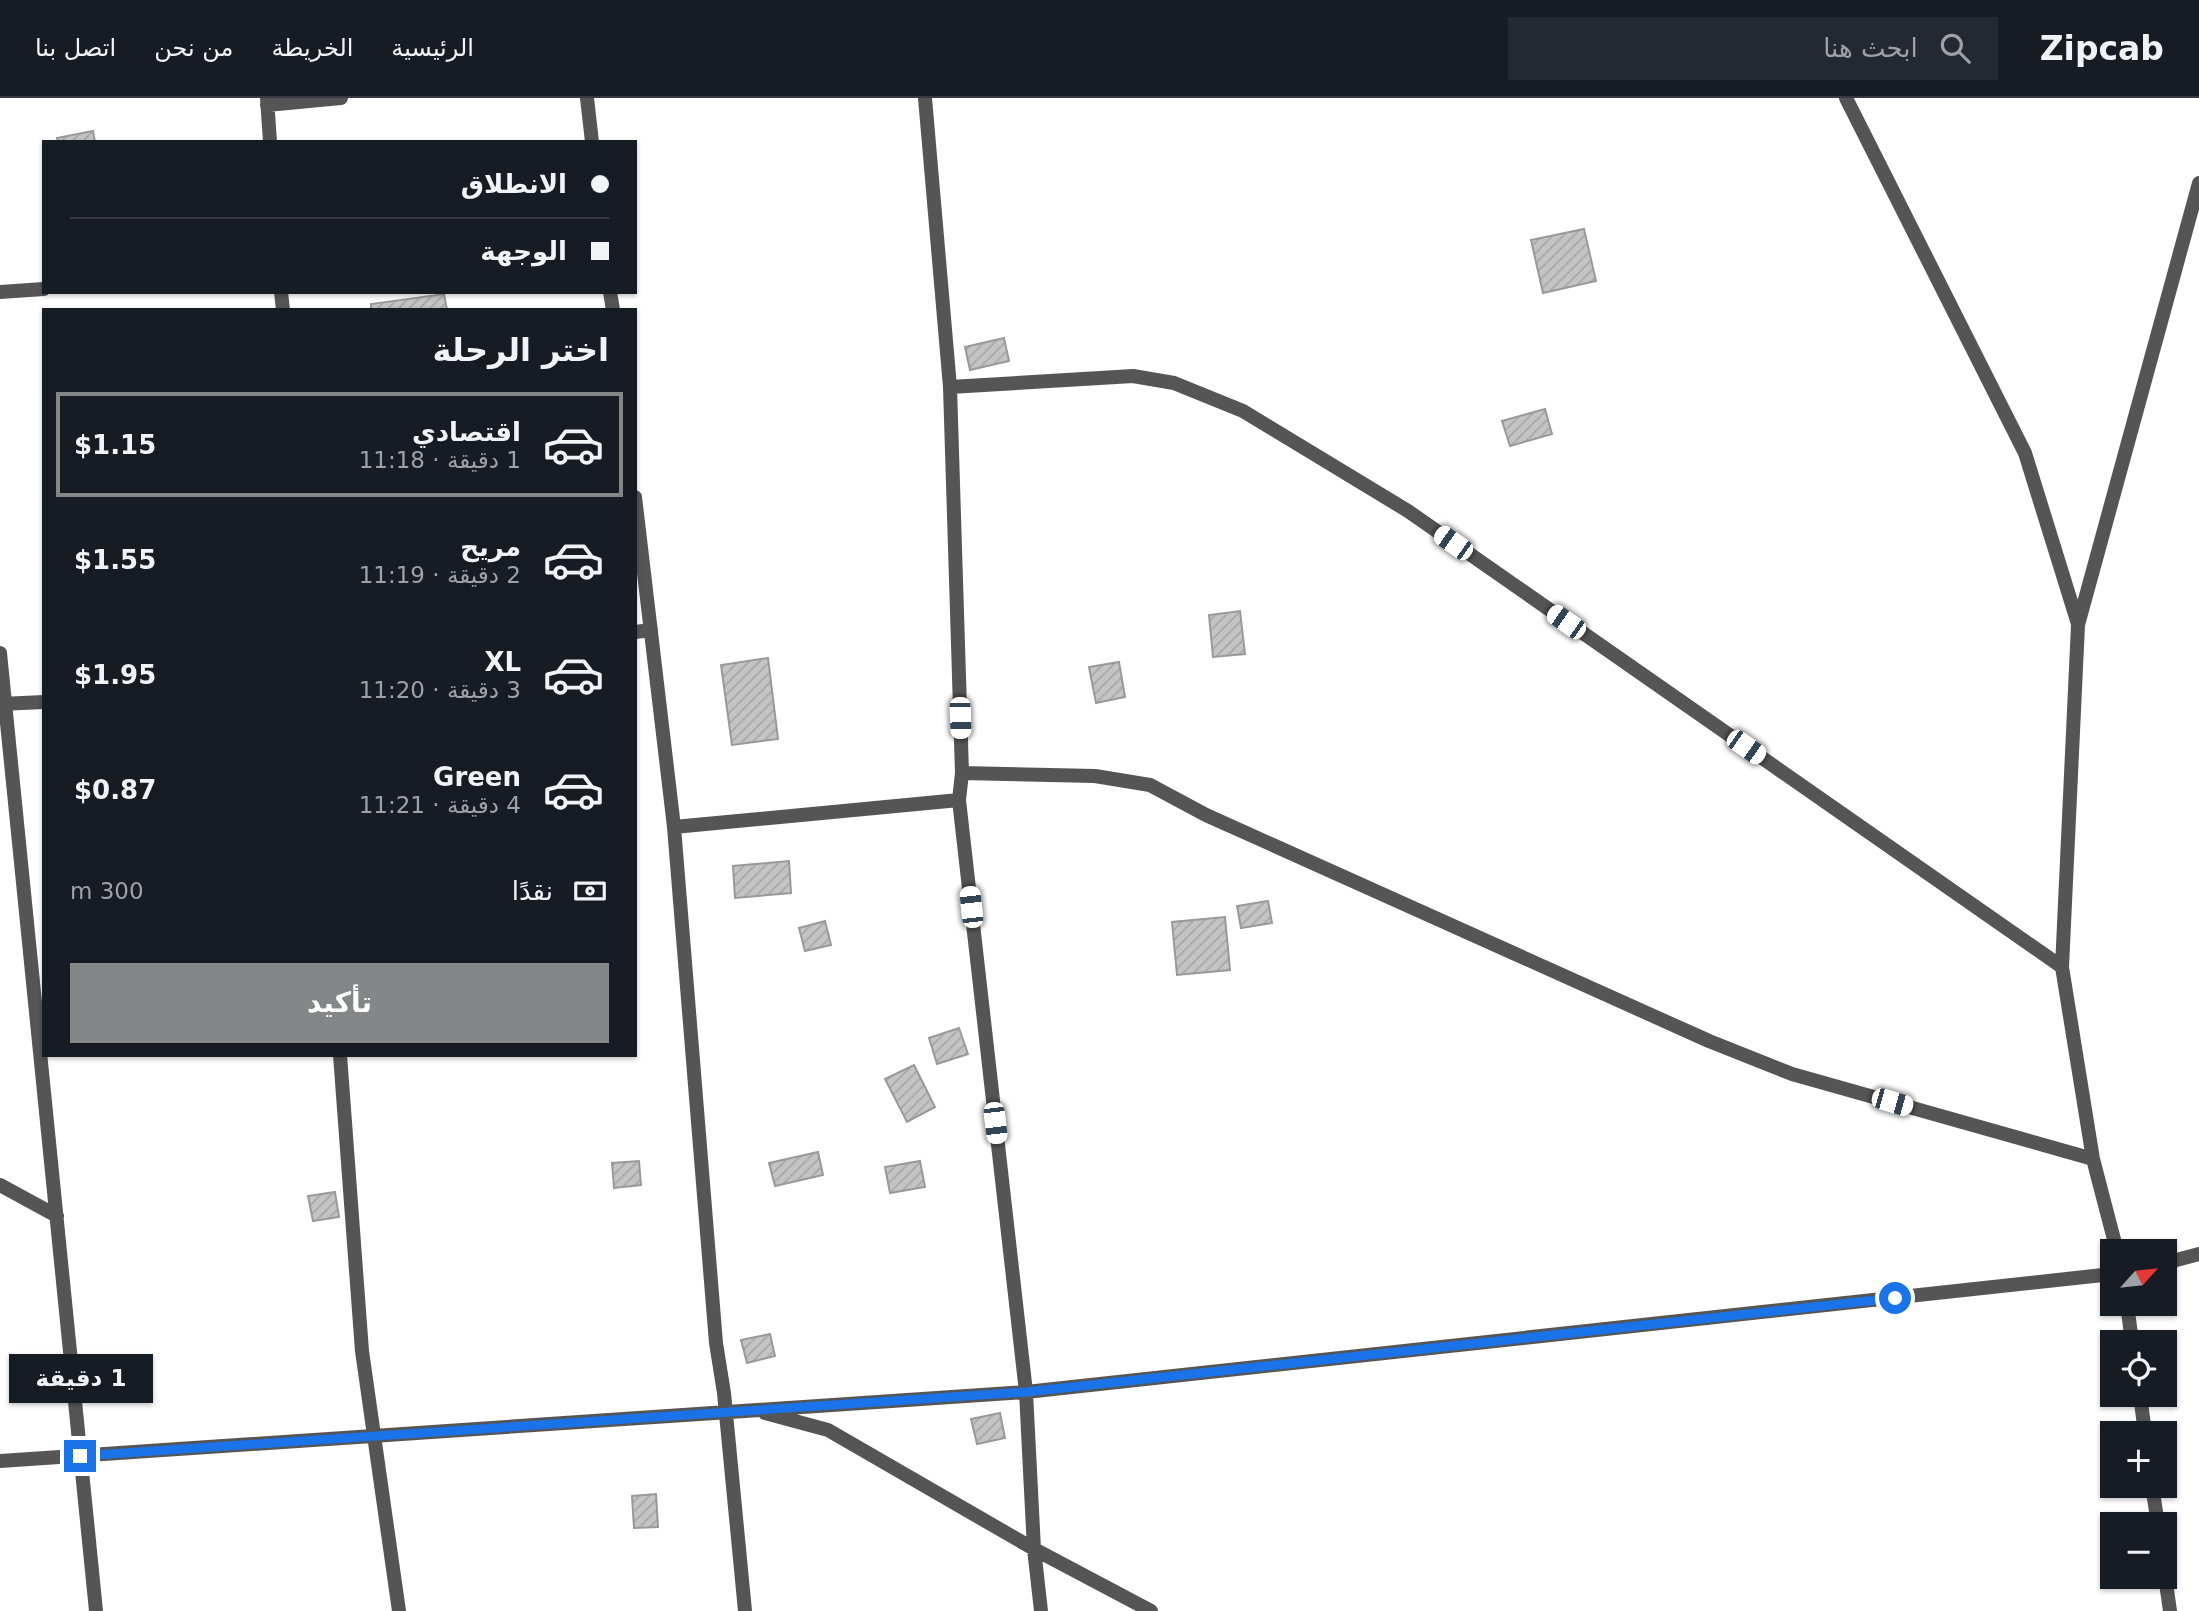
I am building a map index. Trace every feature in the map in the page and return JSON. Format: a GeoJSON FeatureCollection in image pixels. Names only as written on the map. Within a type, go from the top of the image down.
{"type":"FeatureCollection","features":[{"type":"Feature","properties":{"kind":"street"},"geometry":{"type":"LineString","coordinates":[[270,140],[267,102],[341,98]]}},
{"type":"Feature","properties":{"kind":"street"},"geometry":{"type":"LineString","coordinates":[[587,98],[592,140]]}},
{"type":"Feature","properties":{"kind":"street"},"geometry":{"type":"LineString","coordinates":[[925,98],[950,387],[962,773],[959,800],[1026,1392],[1034,1549],[1041,1611]]}},
{"type":"Feature","properties":{"kind":"street"},"geometry":{"type":"LineString","coordinates":[[1846,98],[2025,453],[2078,625]]}},
{"type":"Feature","properties":{"kind":"street"},"geometry":{"type":"LineString","coordinates":[[2114,1239],[2093,1158],[2062,967],[2078,625],[2196,209],[2199,183]]}},
{"type":"Feature","properties":{"kind":"street"},"geometry":{"type":"LineString","coordinates":[[0,292],[42,289]]}},
{"type":"Feature","properties":{"kind":"street"},"geometry":{"type":"LineString","coordinates":[[950,387],[1133,376],[1174,383],[1243,411],[1408,512],[2062,967]]}},
{"type":"Feature","properties":{"kind":"street"},"geometry":{"type":"LineString","coordinates":[[637,514],[674,827],[716,1343],[726,1412],[745,1611]]}},
{"type":"Feature","properties":{"kind":"street"},"geometry":{"type":"LineString","coordinates":[[637,632],[651,631]]}},
{"type":"Feature","properties":{"kind":"street"},"geometry":{"type":"LineString","coordinates":[[0,653],[3,704],[96,1611]]}},
{"type":"Feature","properties":{"kind":"street"},"geometry":{"type":"LineString","coordinates":[[3,704],[42,702]]}},
{"type":"Feature","properties":{"kind":"street"},"geometry":{"type":"LineString","coordinates":[[962,773],[1095,776],[1150,785],[1206,815],[1709,1041],[1792,1074],[2093,1158]]}},
{"type":"Feature","properties":{"kind":"street"},"geometry":{"type":"LineString","coordinates":[[674,827],[959,800]]}},
{"type":"Feature","properties":{"kind":"street"},"geometry":{"type":"LineString","coordinates":[[340,1057],[362,1351],[399,1611]]}},
{"type":"Feature","properties":{"kind":"street"},"geometry":{"type":"LineString","coordinates":[[0,1185],[57,1216]]}},
{"type":"Feature","properties":{"kind":"street"},"geometry":{"type":"LineString","coordinates":[[2177,1260],[2199,1254]]}},
{"type":"Feature","properties":{"kind":"street"},"geometry":{"type":"LineString","coordinates":[[0,1461],[1026,1392],[2100,1275]]}},
{"type":"Feature","properties":{"kind":"street"},"geometry":{"type":"LineString","coordinates":[[754,1410],[828,1430],[1034,1549],[1151,1611]]}},
{"type":"Feature","properties":{"kind":"street"},"geometry":{"type":"LineString","coordinates":[[2167,1589],[2170,1611]]}},
{"type":"Feature","properties":{"kind":"building"},"geometry":{"type":"Polygon","coordinates":[[[93,131],[95,140],[58,140],[93,131]]]}},
{"type":"Feature","properties":{"kind":"building"},"geometry":{"type":"Polygon","coordinates":[[[1584,229],[1596,281],[1543,293],[1531,240],[1584,229]]]}},
{"type":"Feature","properties":{"kind":"building"},"geometry":{"type":"Polygon","coordinates":[[[444,294],[447,308],[371,308],[371,304],[444,294]]]}},
{"type":"Feature","properties":{"kind":"building"},"geometry":{"type":"Polygon","coordinates":[[[1004,338],[1009,361],[970,370],[965,347],[1004,338]]]}},
{"type":"Feature","properties":{"kind":"building"},"geometry":{"type":"Polygon","coordinates":[[[1545,409],[1552,434],[1510,446],[1502,421],[1545,409]]]}},
{"type":"Feature","properties":{"kind":"building"},"geometry":{"type":"Polygon","coordinates":[[[1240,611],[1245,654],[1213,657],[1209,615],[1240,611]]]}},
{"type":"Feature","properties":{"kind":"building"},"geometry":{"type":"Polygon","coordinates":[[[768,658],[778,739],[732,745],[721,665],[768,658]]]}},
{"type":"Feature","properties":{"kind":"building"},"geometry":{"type":"Polygon","coordinates":[[[1119,662],[1125,697],[1096,703],[1089,667],[1119,662]]]}},
{"type":"Feature","properties":{"kind":"building"},"geometry":{"type":"Polygon","coordinates":[[[789,861],[791,893],[735,898],[733,866],[789,861]]]}},
{"type":"Feature","properties":{"kind":"building"},"geometry":{"type":"Polygon","coordinates":[[[1268,901],[1272,923],[1241,928],[1237,906],[1268,901]]]}},
{"type":"Feature","properties":{"kind":"building"},"geometry":{"type":"Polygon","coordinates":[[[1225,917],[1230,970],[1177,975],[1172,922],[1225,917]]]}},
{"type":"Feature","properties":{"kind":"building"},"geometry":{"type":"Polygon","coordinates":[[[825,921],[831,945],[805,951],[799,928],[825,921]]]}},
{"type":"Feature","properties":{"kind":"building"},"geometry":{"type":"Polygon","coordinates":[[[959,1028],[968,1054],[937,1064],[929,1038],[959,1028]]]}},
{"type":"Feature","properties":{"kind":"building"},"geometry":{"type":"Polygon","coordinates":[[[914,1065],[935,1107],[907,1122],[885,1079],[914,1065]]]}},
{"type":"Feature","properties":{"kind":"building"},"geometry":{"type":"Polygon","coordinates":[[[818,1152],[823,1175],[775,1186],[769,1163],[818,1152]]]}},
{"type":"Feature","properties":{"kind":"building"},"geometry":{"type":"Polygon","coordinates":[[[639,1161],[641,1185],[614,1188],[612,1163],[639,1161]]]}},
{"type":"Feature","properties":{"kind":"building"},"geometry":{"type":"Polygon","coordinates":[[[920,1161],[925,1187],[890,1193],[885,1167],[920,1161]]]}},
{"type":"Feature","properties":{"kind":"building"},"geometry":{"type":"Polygon","coordinates":[[[335,1192],[339,1217],[313,1221],[308,1196],[335,1192]]]}},
{"type":"Feature","properties":{"kind":"building"},"geometry":{"type":"Polygon","coordinates":[[[770,1334],[775,1356],[747,1363],[741,1340],[770,1334]]]}},
{"type":"Feature","properties":{"kind":"building"},"geometry":{"type":"Polygon","coordinates":[[[1000,1413],[1005,1438],[977,1444],[971,1419],[1000,1413]]]}},
{"type":"Feature","properties":{"kind":"building"},"geometry":{"type":"Polygon","coordinates":[[[656,1494],[658,1527],[634,1528],[632,1496],[656,1494]]]}},
{"type":"Feature","properties":{"kind":"route"},"geometry":{"type":"LineString","coordinates":[[80,1456],[1026,1392],[1895,1298]]}}]}
